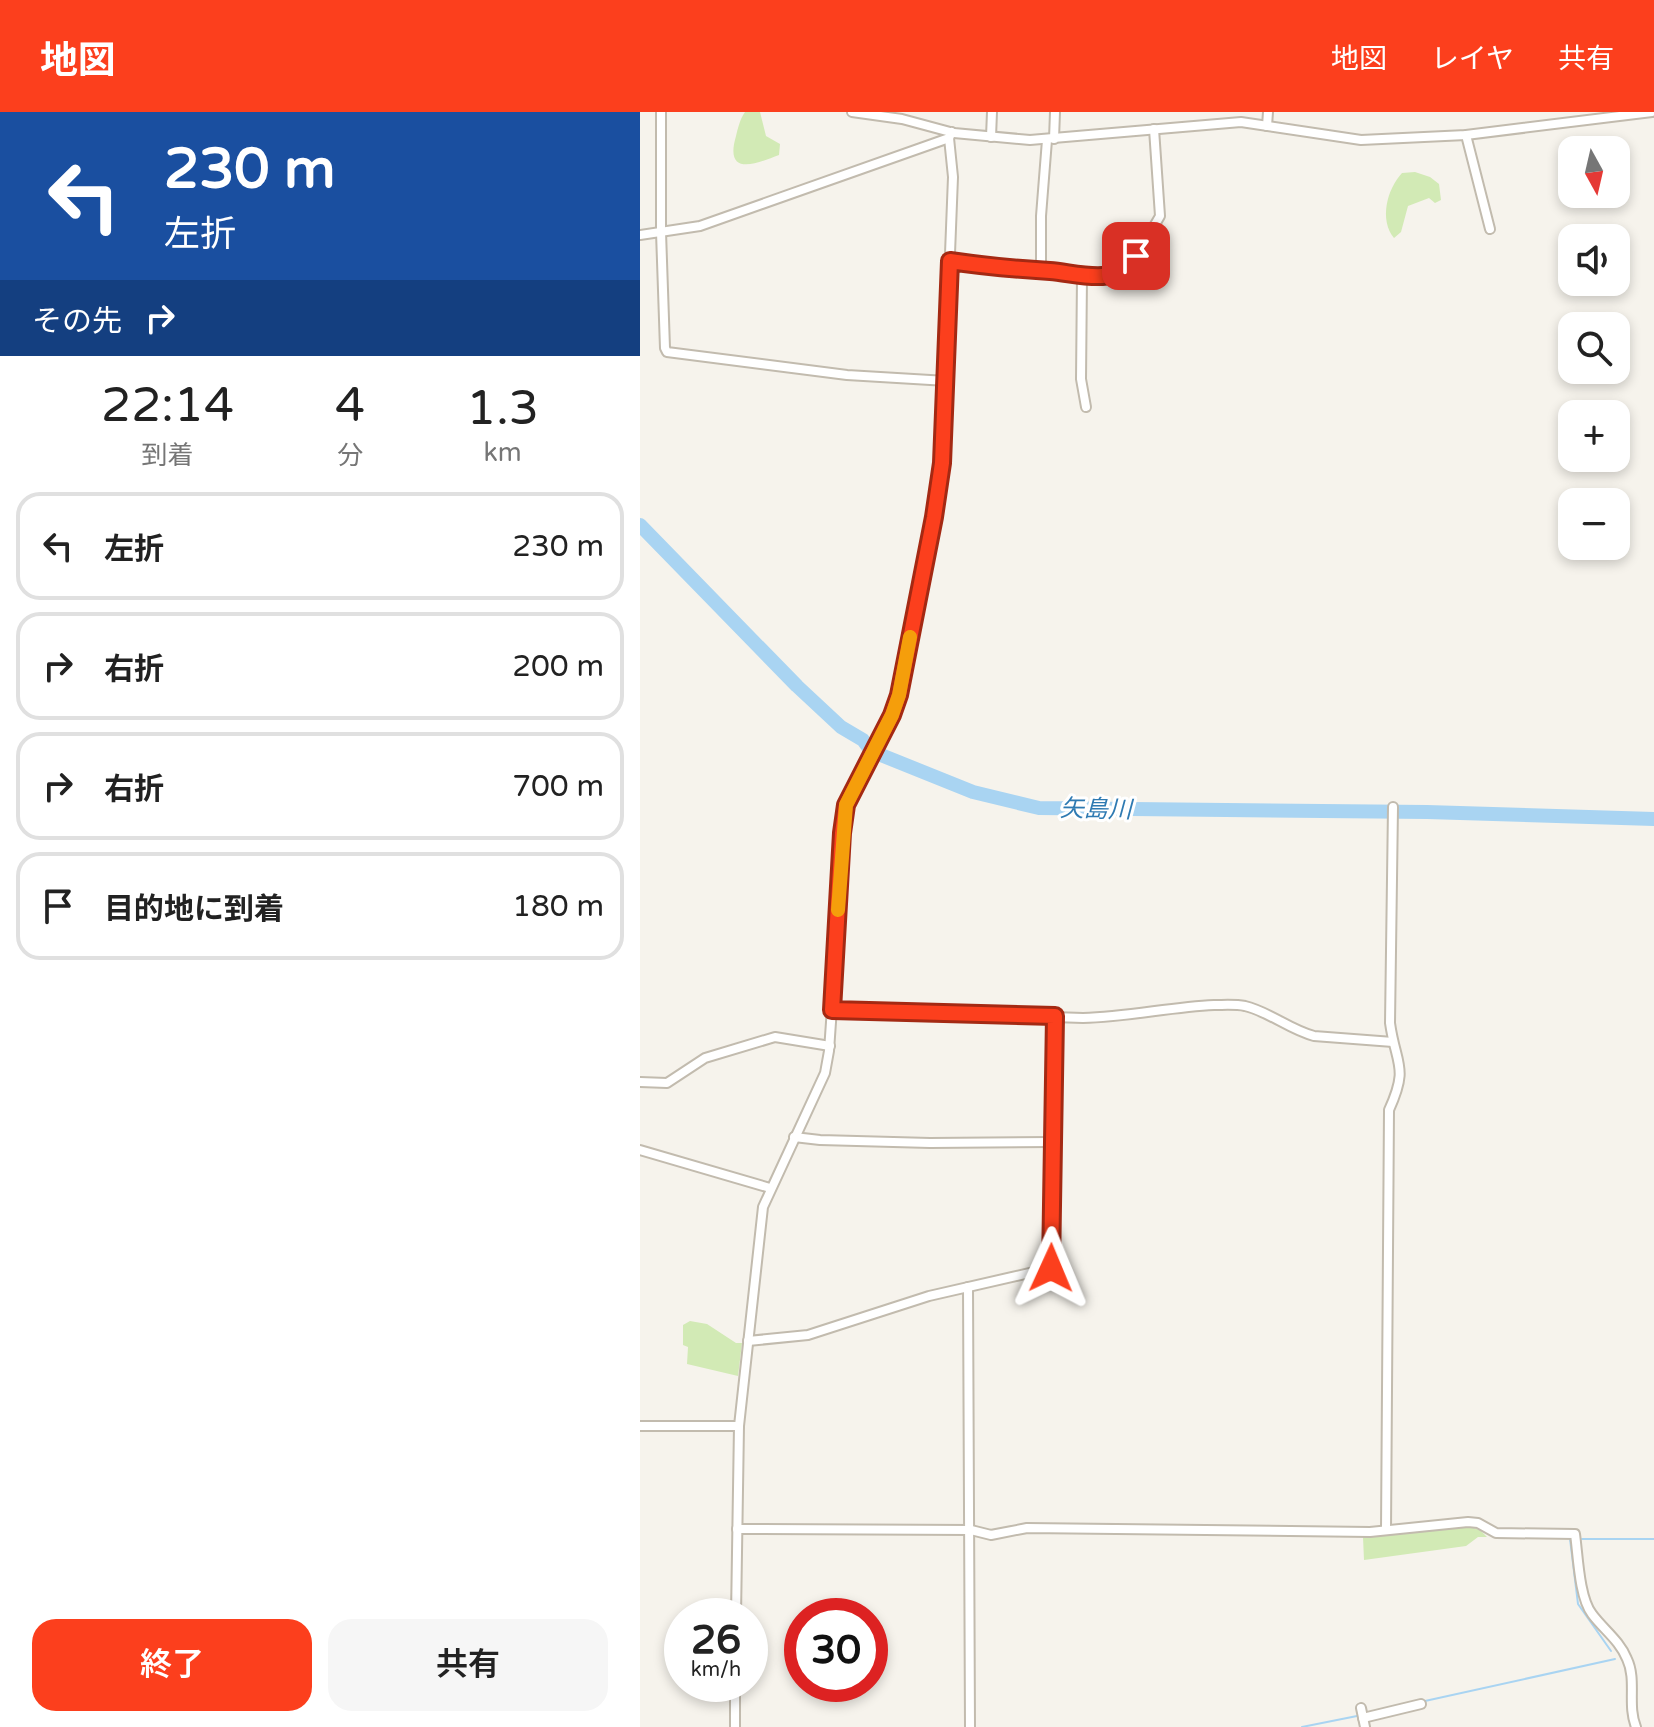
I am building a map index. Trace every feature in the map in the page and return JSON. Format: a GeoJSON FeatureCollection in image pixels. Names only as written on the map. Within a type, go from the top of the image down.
{"type":"FeatureCollection","features":[{"type":"Feature","properties":{"kind":"street"},"geometry":{"type":"LineString","coordinates":[[661,112],[661,232],[667,352],[847,375],[947,381]]}},
{"type":"Feature","properties":{"kind":"street"},"geometry":{"type":"LineString","coordinates":[[852,112],[902,119],[951,135],[1051,140],[1228,123],[1361,140],[1466,135],[1568,117],[1652,112]]}},
{"type":"Feature","properties":{"kind":"street"},"geometry":{"type":"LineString","coordinates":[[991,137],[992,112]]}},
{"type":"Feature","properties":{"kind":"street"},"geometry":{"type":"LineString","coordinates":[[1041,271],[1041,216],[1055,112]]}},
{"type":"Feature","properties":{"kind":"street"},"geometry":{"type":"LineString","coordinates":[[1267,126],[1268,112]]}},
{"type":"Feature","properties":{"kind":"street"},"geometry":{"type":"LineString","coordinates":[[950,261],[1082,277],[1115,273],[1132,264],[1160,216],[1154,129]]}},
{"type":"Feature","properties":{"kind":"street"},"geometry":{"type":"LineString","coordinates":[[640,235],[700,226],[951,135]]}},
{"type":"Feature","properties":{"kind":"street"},"geometry":{"type":"LineString","coordinates":[[736,1598],[739,1426],[763,1207],[825,1073],[830,1046],[846,805],[899,695],[934,517],[947,381],[953,177],[951,135]]}},
{"type":"Feature","properties":{"kind":"street"},"geometry":{"type":"LineString","coordinates":[[1466,135],[1490,229]]}},
{"type":"Feature","properties":{"kind":"street"},"geometry":{"type":"LineString","coordinates":[[1082,277],[1081,379],[1086,407]]}},
{"type":"Feature","properties":{"kind":"street"},"geometry":{"type":"LineString","coordinates":[[1386,1530],[1389,1110],[1401,1080],[1390,1015],[1393,807]]}},
{"type":"Feature","properties":{"kind":"street"},"geometry":{"type":"LineString","coordinates":[[832,1010],[1114,1017],[1180,1007],[1244,1006],[1314,1036],[1393,1042]]}},
{"type":"Feature","properties":{"kind":"street"},"geometry":{"type":"LineString","coordinates":[[748,1341],[808,1335],[929,1296],[1051,1268],[1055,1016]]}},
{"type":"Feature","properties":{"kind":"street"},"geometry":{"type":"LineString","coordinates":[[640,1082],[667,1083],[705,1058],[775,1037],[830,1046]]}},
{"type":"Feature","properties":{"kind":"street"},"geometry":{"type":"LineString","coordinates":[[794,1137],[930,1143],[1053,1142]]}},
{"type":"Feature","properties":{"kind":"street"},"geometry":{"type":"LineString","coordinates":[[640,1150],[770,1188]]}},
{"type":"Feature","properties":{"kind":"street"},"geometry":{"type":"LineString","coordinates":[[968,1287],[970,1727]]}},
{"type":"Feature","properties":{"kind":"street"},"geometry":{"type":"LineString","coordinates":[[640,1426],[739,1426]]}},
{"type":"Feature","properties":{"kind":"street"},"geometry":{"type":"LineString","coordinates":[[737,1529],[971,1530],[991,1535],[1027,1528],[1370,1532],[1468,1522],[1478,1523],[1496,1533],[1575,1534],[1585,1602],[1628,1659],[1630,1705],[1636,1727]]}},
{"type":"Feature","properties":{"kind":"street"},"geometry":{"type":"LineString","coordinates":[[735,1702],[735,1727]]}},
{"type":"Feature","properties":{"kind":"street"},"geometry":{"type":"LineString","coordinates":[[1361,1708],[1364,1722],[1421,1704]]}},
{"type":"Feature","properties":{"kind":"green space"},"geometry":{"type":"Polygon","coordinates":[[[745,112],[760,112],[766,136],[780,144],[779,155],[752,164],[738,162],[734,158],[733,149],[745,112]]]}},
{"type":"Feature","properties":{"kind":"green space"},"geometry":{"type":"Polygon","coordinates":[[[1415,172],[1439,184],[1441,200],[1435,203],[1429,198],[1408,206],[1401,232],[1394,238],[1389,231],[1386,214],[1389,196],[1402,173],[1415,172]]]}},
{"type":"Feature","properties":{"kind":"green space"},"geometry":{"type":"Polygon","coordinates":[[[690,1321],[707,1324],[736,1343],[742,1343],[738,1376],[687,1364],[688,1347],[683,1345],[683,1325],[690,1321]]]}},
{"type":"Feature","properties":{"kind":"green space"},"geometry":{"type":"Polygon","coordinates":[[[1467,1526],[1480,1530],[1487,1537],[1478,1537],[1466,1546],[1364,1560],[1363,1537],[1467,1526]]]}},
{"type":"Feature","properties":{"kind":"waterway","name":"矢島川"},"geometry":{"type":"LineString","coordinates":[[640,525],[841,727],[863,740],[871,751],[973,792],[1039,808],[1427,812],[1654,819]]}},
{"type":"Feature","properties":{"kind":"waterway"},"geometry":{"type":"LineString","coordinates":[[1570,1539],[1578,1604],[1611,1651]]}},
{"type":"Feature","properties":{"kind":"waterway"},"geometry":{"type":"LineString","coordinates":[[1582,1539],[1654,1539]]}},
{"type":"Feature","properties":{"kind":"waterway"},"geometry":{"type":"LineString","coordinates":[[1425,1701],[1615,1659]]}},
{"type":"Feature","properties":{"kind":"waterway"},"geometry":{"type":"LineString","coordinates":[[1302,1727],[1357,1716]]}},
{"type":"Feature","properties":{"kind":"slow traffic"},"geometry":{"type":"LineString","coordinates":[[838,910],[846,805],[892,715],[910,637]]}},
{"type":"Feature","properties":{"kind":"route"},"geometry":{"type":"LineString","coordinates":[[1051,1268],[1055,1016],[832,1010],[842,833],[846,805],[899,695],[934,517],[946,420],[950,261],[1007,269],[1055,271],[1084,277],[1102,276],[1125,269],[1136,256]]}}]}
